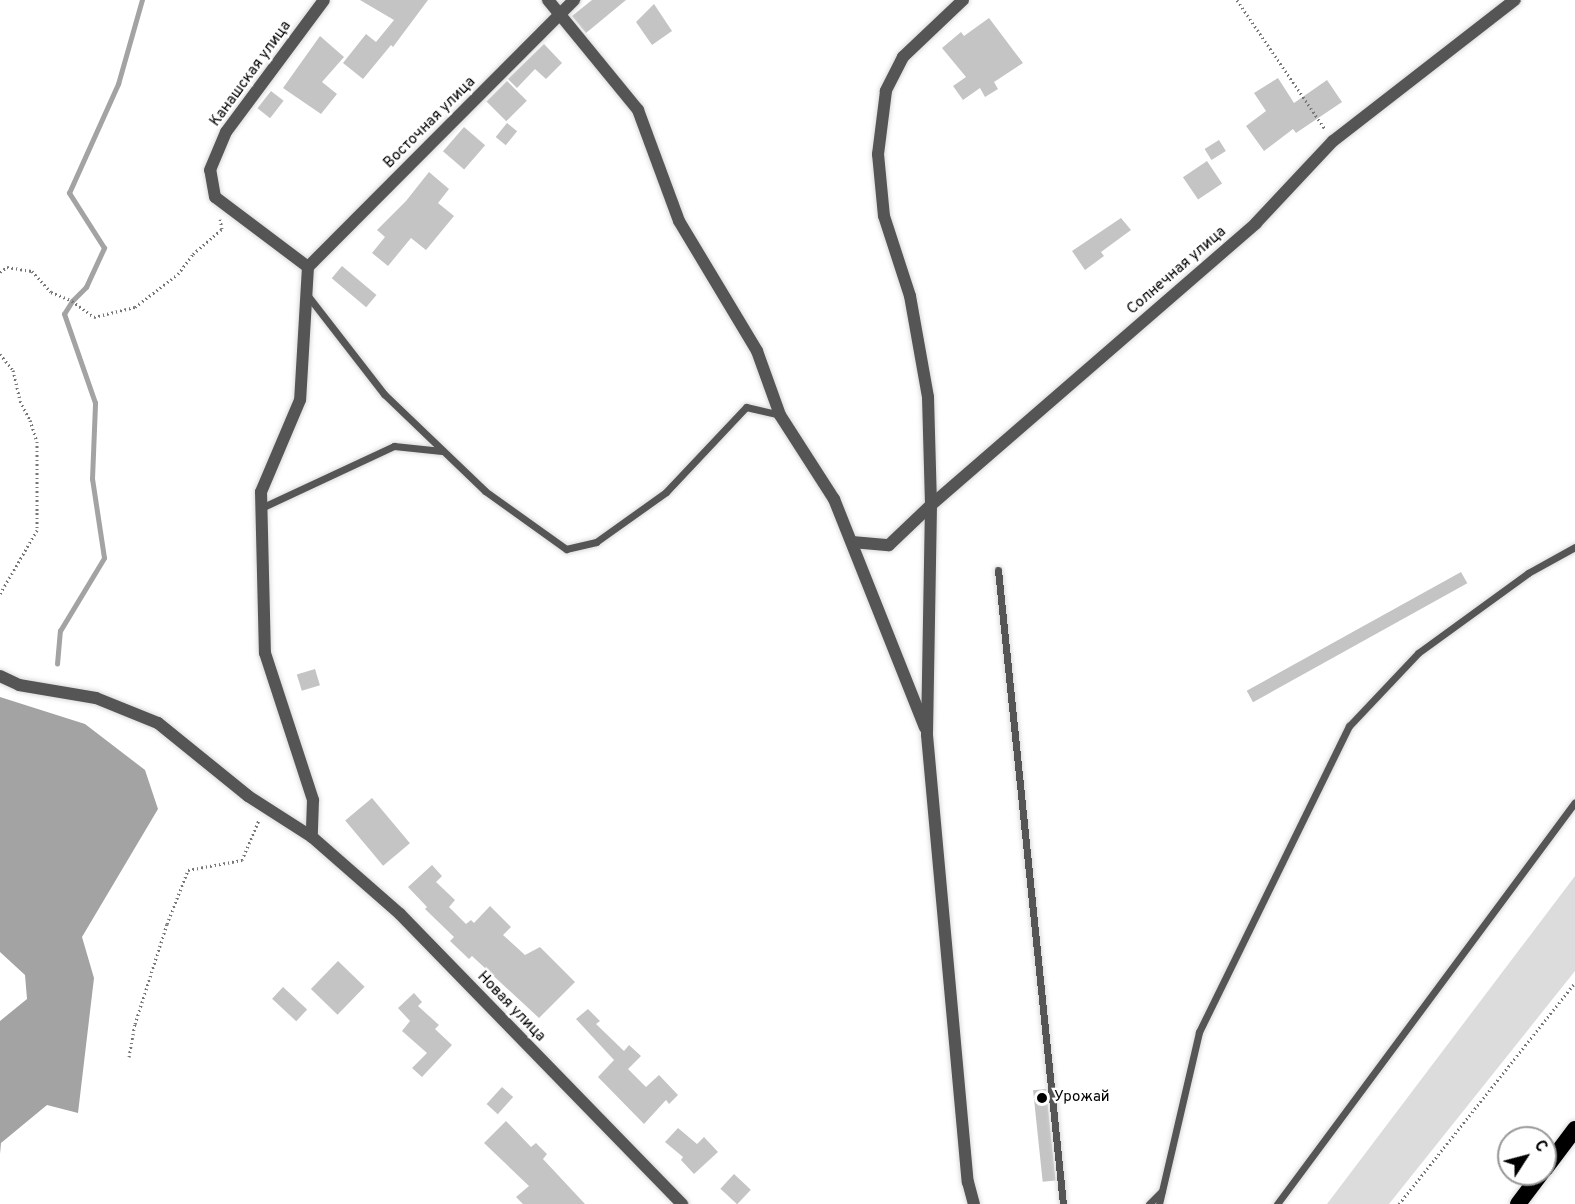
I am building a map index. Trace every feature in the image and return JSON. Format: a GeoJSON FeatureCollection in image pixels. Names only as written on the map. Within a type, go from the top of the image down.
{"type":"FeatureCollection","features":[{"type":"Feature","properties":{"kind":"highway"},"geometry":{"type":"LineString","coordinates":[[1557,1153],[1575,1129]]}},
{"type":"Feature","properties":{"kind":"highway"},"geometry":{"type":"LineString","coordinates":[[1518,1204],[1532,1186]]}},
{"type":"Feature","properties":{"kind":"street","name":"Канашская улица"},"geometry":{"type":"LineString","coordinates":[[215,197],[210,170],[226,132],[324,0]]}},
{"type":"Feature","properties":{"kind":"street"},"geometry":{"type":"LineString","coordinates":[[548,0],[561,13],[638,110],[679,221],[757,351],[780,415],[834,498],[927,735]]}},
{"type":"Feature","properties":{"kind":"street","name":"Восточная улица"},"geometry":{"type":"LineString","coordinates":[[308,267],[574,0]]}},
{"type":"Feature","properties":{"kind":"street"},"geometry":{"type":"LineString","coordinates":[[963,0],[903,57],[886,91],[878,154],[884,216],[910,296],[928,396],[931,505],[927,735],[968,1182],[974,1204]]}},
{"type":"Feature","properties":{"kind":"street","name":"Солнечная улица"},"geometry":{"type":"LineString","coordinates":[[852,542],[889,545],[931,505],[1256,223],[1333,141],[1515,0]]}},
{"type":"Feature","properties":{"kind":"street"},"geometry":{"type":"LineString","coordinates":[[215,197],[308,267],[300,400],[261,492],[261,508],[265,653],[313,800],[312,837]]}},
{"type":"Feature","properties":{"kind":"street","name":"Новая улица"},"geometry":{"type":"LineString","coordinates":[[0,676],[19,685],[96,698],[158,723],[265,807],[312,837],[400,914],[682,1204]]}},
{"type":"Feature","properties":{"kind":"lane"},"geometry":{"type":"LineString","coordinates":[[306,294],[384,394],[485,491],[566,549],[596,542],[666,492],[746,407],[780,415]]}},
{"type":"Feature","properties":{"kind":"lane"},"geometry":{"type":"LineString","coordinates":[[261,508],[394,446],[443,451]]}},
{"type":"Feature","properties":{"kind":"lane"},"geometry":{"type":"LineString","coordinates":[[1159,1204],[1199,1032],[1349,726],[1418,653],[1528,573],[1575,546]]}},
{"type":"Feature","properties":{"kind":"lane"},"geometry":{"type":"LineString","coordinates":[[998,570],[1063,1204]]}},
{"type":"Feature","properties":{"kind":"lane"},"geometry":{"type":"LineString","coordinates":[[1277,1204],[1575,802]]}},
{"type":"Feature","properties":{"kind":"lane"},"geometry":{"type":"LineString","coordinates":[[1149,1204],[1163,1189]]}},
{"type":"Feature","properties":{"kind":"path"},"geometry":{"type":"LineString","coordinates":[[1237,0],[1333,141]]}},
{"type":"Feature","properties":{"kind":"path"},"geometry":{"type":"LineString","coordinates":[[0,272],[7,267],[32,271],[51,292],[72,301],[94,317],[135,307],[178,274],[193,254],[222,229],[215,197]]}},
{"type":"Feature","properties":{"kind":"path"},"geometry":{"type":"LineString","coordinates":[[0,354],[13,370],[20,401],[37,441],[37,530],[0,594]]}},
{"type":"Feature","properties":{"kind":"path"},"geometry":{"type":"LineString","coordinates":[[129,1057],[135,1024],[167,924],[188,870],[242,860],[265,807]]}},
{"type":"Feature","properties":{"kind":"path"},"geometry":{"type":"LineString","coordinates":[[1399,1204],[1575,983]]}},
{"type":"Feature","properties":{"kind":"shaded area"},"geometry":{"type":"Polygon","coordinates":[[[0,697],[85,724],[145,770],[158,809],[82,937],[94,978],[78,1113],[47,1105],[1,1143],[0,1154],[0,1021],[27,999],[25,975],[0,952],[0,697]]]}},
{"type":"Feature","properties":{"kind":"shaded area"},"geometry":{"type":"Polygon","coordinates":[[[1575,876],[1575,971],[1389,1204],[1327,1204],[1575,876]]]}},
{"type":"Feature","properties":{"kind":"building"},"geometry":{"type":"Polygon","coordinates":[[[360,0],[428,0],[393,47],[391,45],[363,79],[343,63],[366,34],[376,42],[394,20],[360,0]]]}},
{"type":"Feature","properties":{"kind":"building"},"geometry":{"type":"Polygon","coordinates":[[[592,0],[626,0],[586,33],[572,16],[592,0]]]}},
{"type":"Feature","properties":{"kind":"building"},"geometry":{"type":"Polygon","coordinates":[[[654,4],[672,31],[652,45],[636,22],[654,4]]]}},
{"type":"Feature","properties":{"kind":"building"},"geometry":{"type":"Polygon","coordinates":[[[989,18],[1023,63],[994,82],[998,89],[985,97],[980,88],[963,100],[953,86],[966,77],[942,48],[961,32],[964,36],[989,18]]]}},
{"type":"Feature","properties":{"kind":"building"},"geometry":{"type":"Polygon","coordinates":[[[320,36],[344,57],[322,82],[337,94],[321,114],[283,88],[320,36]]]}},
{"type":"Feature","properties":{"kind":"building"},"geometry":{"type":"Polygon","coordinates":[[[544,44],[562,63],[546,79],[535,69],[517,88],[508,79],[544,44]]]}},
{"type":"Feature","properties":{"kind":"building"},"geometry":{"type":"Polygon","coordinates":[[[1278,78],[1294,103],[1327,80],[1342,102],[1296,133],[1293,129],[1264,151],[1246,126],[1266,111],[1254,93],[1278,78]]]}},
{"type":"Feature","properties":{"kind":"building"},"geometry":{"type":"Polygon","coordinates":[[[507,81],[527,101],[506,121],[486,102],[507,81]]]}},
{"type":"Feature","properties":{"kind":"building"},"geometry":{"type":"Polygon","coordinates":[[[271,91],[284,101],[270,118],[257,108],[271,91]]]}},
{"type":"Feature","properties":{"kind":"building"},"geometry":{"type":"Polygon","coordinates":[[[507,123],[517,131],[506,145],[496,137],[507,123]]]}},
{"type":"Feature","properties":{"kind":"building"},"geometry":{"type":"Polygon","coordinates":[[[464,127],[485,145],[464,170],[443,151],[464,127]]]}},
{"type":"Feature","properties":{"kind":"building"},"geometry":{"type":"Polygon","coordinates":[[[1219,140],[1226,151],[1211,160],[1205,149],[1219,140]]]}},
{"type":"Feature","properties":{"kind":"building"},"geometry":{"type":"Polygon","coordinates":[[[1207,161],[1222,183],[1198,200],[1183,177],[1207,161]]]}},
{"type":"Feature","properties":{"kind":"building"},"geometry":{"type":"Polygon","coordinates":[[[429,172],[449,189],[438,203],[454,216],[426,250],[411,238],[388,266],[372,253],[385,237],[377,230],[406,201],[429,172]]]}},
{"type":"Feature","properties":{"kind":"building"},"geometry":{"type":"Polygon","coordinates":[[[1121,218],[1131,230],[1101,252],[1104,256],[1085,270],[1072,251],[1121,218]]]}},
{"type":"Feature","properties":{"kind":"building"},"geometry":{"type":"Polygon","coordinates":[[[342,266],[376,295],[366,307],[332,278],[342,266]]]}},
{"type":"Feature","properties":{"kind":"building"},"geometry":{"type":"Polygon","coordinates":[[[1461,572],[1467,583],[1253,702],[1247,691],[1461,572]]]}},
{"type":"Feature","properties":{"kind":"building"},"geometry":{"type":"Polygon","coordinates":[[[315,669],[320,685],[302,691],[297,675],[315,669]]]}},
{"type":"Feature","properties":{"kind":"building"},"geometry":{"type":"Polygon","coordinates":[[[372,798],[410,843],[383,866],[345,820],[372,798]]]}},
{"type":"Feature","properties":{"kind":"building"},"geometry":{"type":"Polygon","coordinates":[[[432,865],[442,876],[436,882],[455,900],[449,907],[466,924],[471,920],[474,923],[490,906],[511,927],[503,935],[525,955],[540,947],[575,982],[539,1018],[472,956],[469,959],[450,941],[454,937],[425,909],[427,907],[408,887],[432,865]]]}},
{"type":"Feature","properties":{"kind":"building"},"geometry":{"type":"Polygon","coordinates":[[[338,961],[365,987],[338,1015],[311,989],[338,961]]]}},
{"type":"Feature","properties":{"kind":"building"},"geometry":{"type":"Polygon","coordinates":[[[283,987],[307,1010],[296,1021],[272,999],[283,987]]]}},
{"type":"Feature","properties":{"kind":"building"},"geometry":{"type":"Polygon","coordinates":[[[414,993],[422,1002],[418,1006],[439,1025],[435,1029],[452,1045],[422,1077],[412,1068],[427,1053],[402,1031],[410,1021],[398,1008],[414,993]]]}},
{"type":"Feature","properties":{"kind":"building"},"geometry":{"type":"Polygon","coordinates":[[[588,1009],[600,1021],[596,1024],[624,1051],[629,1045],[641,1056],[628,1069],[646,1087],[659,1075],[678,1095],[669,1104],[666,1100],[644,1124],[598,1077],[614,1060],[576,1019],[588,1009]]]}},
{"type":"Feature","properties":{"kind":"building"},"geometry":{"type":"Polygon","coordinates":[[[502,1087],[513,1097],[498,1114],[487,1104],[502,1087]]]}},
{"type":"Feature","properties":{"kind":"building"},"geometry":{"type":"Polygon","coordinates":[[[1046,1089],[1056,1180],[1043,1182],[1033,1090],[1046,1089]]]}},
{"type":"Feature","properties":{"kind":"building"},"geometry":{"type":"Polygon","coordinates":[[[506,1121],[531,1147],[536,1143],[547,1154],[543,1159],[585,1204],[523,1204],[516,1197],[529,1186],[484,1143],[506,1121]]]}},
{"type":"Feature","properties":{"kind":"building"},"geometry":{"type":"Polygon","coordinates":[[[678,1128],[697,1144],[704,1137],[718,1152],[694,1174],[681,1160],[683,1157],[665,1142],[678,1128]]]}},
{"type":"Feature","properties":{"kind":"building"},"geometry":{"type":"Polygon","coordinates":[[[734,1174],[751,1190],[737,1204],[720,1189],[734,1174]]]}},
{"type":"Feature","properties":{"kind":"waterway"},"geometry":{"type":"LineString","coordinates":[[57,664],[60,631],[104,558],[92,479],[95,403],[64,314],[72,301],[86,287],[104,248],[69,193],[118,84],[142,0]]}},
{"type":"Feature","properties":{"kind":"place","name":"Урожай"},"geometry":{"type":"Point","coordinates":[1042,1098]}}]}
